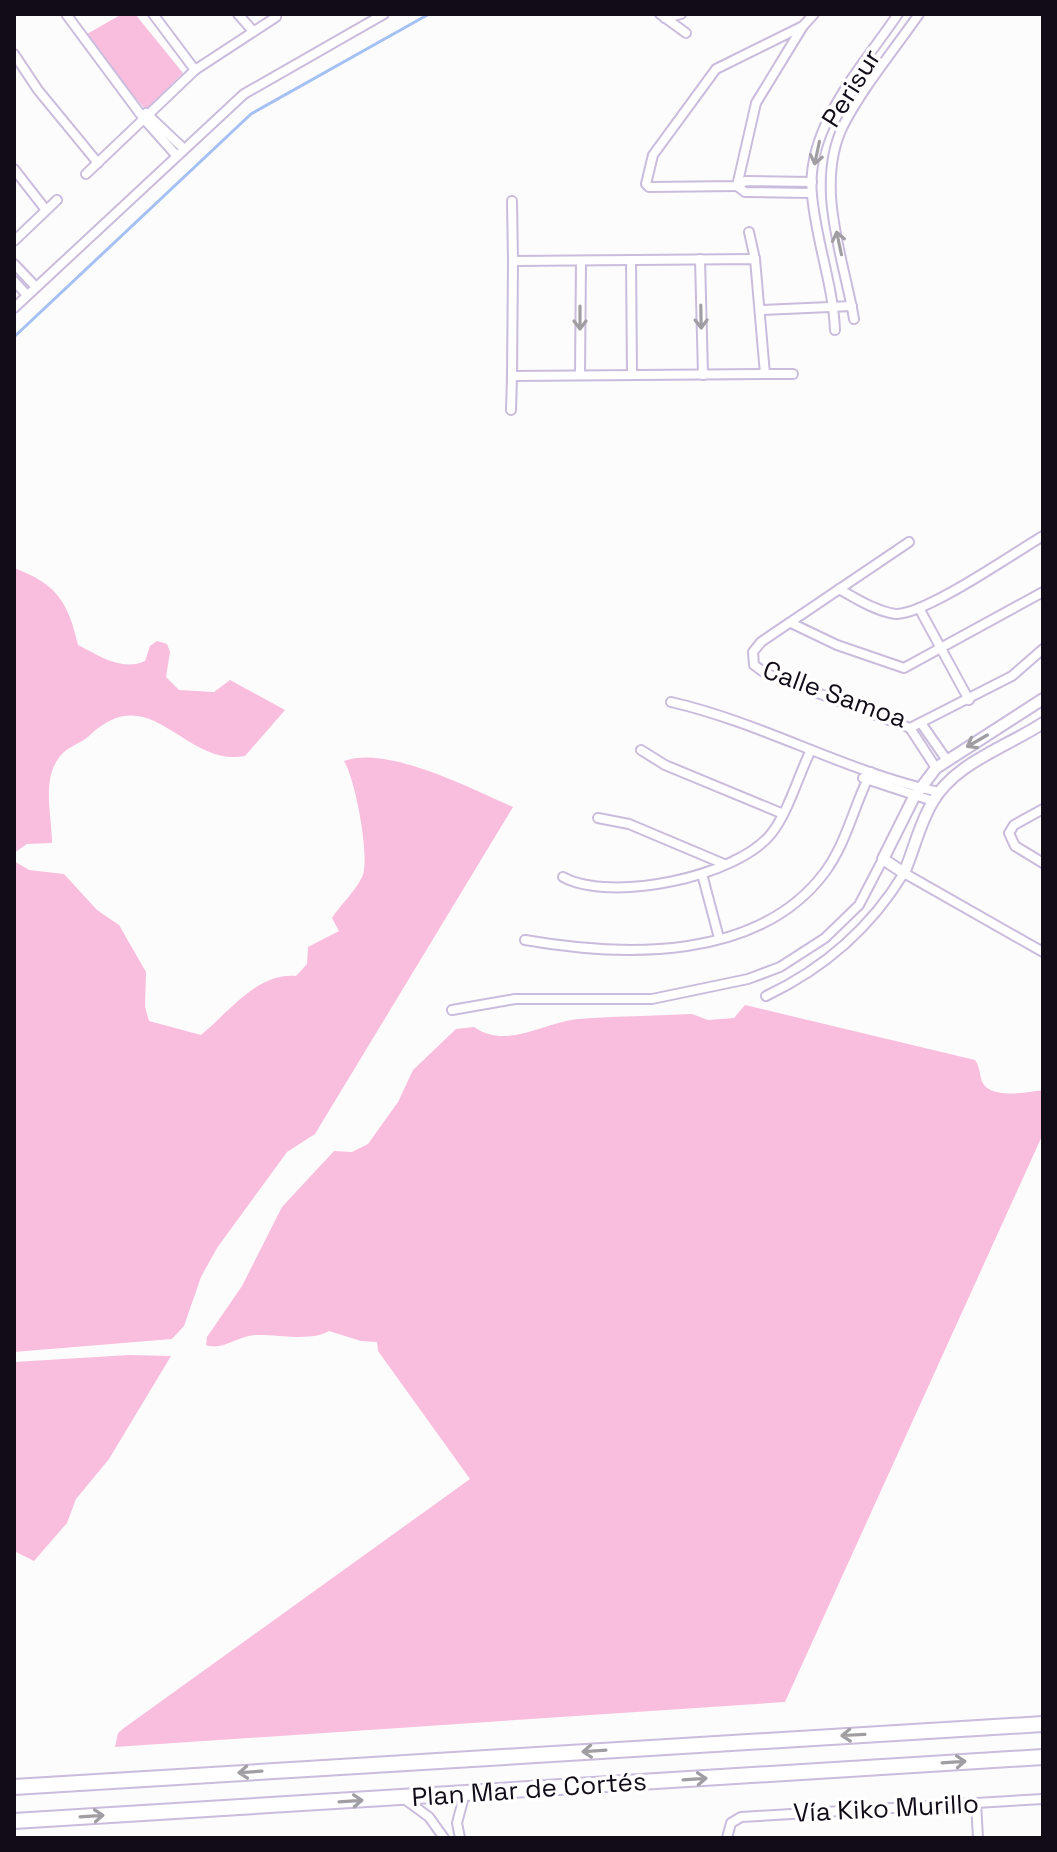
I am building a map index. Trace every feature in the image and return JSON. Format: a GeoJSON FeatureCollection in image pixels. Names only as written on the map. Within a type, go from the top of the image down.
{"type":"FeatureCollection","features":[{"type":"Feature","properties":{"kind":"highway","name":"Plan Mar de Cortés"},"geometry":{"type":"LineString","coordinates":[[14,1787],[1043,1724]]}},
{"type":"Feature","properties":{"kind":"highway","name":"Plan Mar de Cortés"},"geometry":{"type":"LineString","coordinates":[[14,1821],[1043,1757]]}},
{"type":"Feature","properties":{"kind":"street"},"geometry":{"type":"LineString","coordinates":[[66,14],[176,155]]}},
{"type":"Feature","properties":{"kind":"street"},"geometry":{"type":"LineString","coordinates":[[153,14],[195,70]]}},
{"type":"Feature","properties":{"kind":"street"},"geometry":{"type":"LineString","coordinates":[[238,14],[252,30]]}},
{"type":"Feature","properties":{"kind":"street"},"geometry":{"type":"LineString","coordinates":[[14,308],[244,94],[384,14]]}},
{"type":"Feature","properties":{"kind":"street"},"geometry":{"type":"LineString","coordinates":[[662,16],[681,14]]}},
{"type":"Feature","properties":{"kind":"street"},"geometry":{"type":"LineString","coordinates":[[737,186],[756,103],[803,26],[814,14]]}},
{"type":"Feature","properties":{"kind":"street","name":"Perisur"},"geometry":{"type":"LineString","coordinates":[[835,330],[834,309],[811,193],[818,146],[827,121],[898,14]]}},
{"type":"Feature","properties":{"kind":"street","name":"Perisur"},"geometry":{"type":"LineString","coordinates":[[854,319],[831,198],[837,143],[852,112],[919,14]]}},
{"type":"Feature","properties":{"kind":"street"},"geometry":{"type":"LineString","coordinates":[[662,16],[686,33]]}},
{"type":"Feature","properties":{"kind":"street"},"geometry":{"type":"LineString","coordinates":[[86,174],[195,70],[276,17]]}},
{"type":"Feature","properties":{"kind":"street"},"geometry":{"type":"LineString","coordinates":[[803,26],[716,69],[648,164],[649,187],[737,186],[745,181],[812,182]]}},
{"type":"Feature","properties":{"kind":"street"},"geometry":{"type":"LineString","coordinates":[[14,54],[98,163]]}},
{"type":"Feature","properties":{"kind":"street"},"geometry":{"type":"LineString","coordinates":[[145,115],[183,148]]}},
{"type":"Feature","properties":{"kind":"street"},"geometry":{"type":"LineString","coordinates":[[14,169],[46,210]]}},
{"type":"Feature","properties":{"kind":"street"},"geometry":{"type":"LineString","coordinates":[[737,186],[745,192],[811,193]]}},
{"type":"Feature","properties":{"kind":"street"},"geometry":{"type":"LineString","coordinates":[[14,241],[57,200]]}},
{"type":"Feature","properties":{"kind":"street"},"geometry":{"type":"LineString","coordinates":[[511,410],[512,201]]}},
{"type":"Feature","properties":{"kind":"street"},"geometry":{"type":"LineString","coordinates":[[749,232],[762,310],[765,374]]}},
{"type":"Feature","properties":{"kind":"street"},"geometry":{"type":"LineString","coordinates":[[700,259],[703,375]]}},
{"type":"Feature","properties":{"kind":"street"},"geometry":{"type":"LineString","coordinates":[[513,261],[755,259]]}},
{"type":"Feature","properties":{"kind":"street"},"geometry":{"type":"LineString","coordinates":[[631,260],[632,375]]}},
{"type":"Feature","properties":{"kind":"street"},"geometry":{"type":"LineString","coordinates":[[580,375],[581,261]]}},
{"type":"Feature","properties":{"kind":"street"},"geometry":{"type":"LineString","coordinates":[[14,264],[36,287]]}},
{"type":"Feature","properties":{"kind":"street"},"geometry":{"type":"LineString","coordinates":[[14,281],[27,295]]}},
{"type":"Feature","properties":{"kind":"street"},"geometry":{"type":"LineString","coordinates":[[762,310],[852,306]]}},
{"type":"Feature","properties":{"kind":"street"},"geometry":{"type":"LineString","coordinates":[[512,376],[793,374]]}},
{"type":"Feature","properties":{"kind":"street"},"geometry":{"type":"LineString","coordinates":[[839,589],[888,612],[905,613],[919,608],[1043,536]]}},
{"type":"Feature","properties":{"kind":"street"},"geometry":{"type":"LineString","coordinates":[[791,623],[909,542]]}},
{"type":"Feature","properties":{"kind":"street"},"geometry":{"type":"LineString","coordinates":[[791,623],[889,666],[912,666],[1043,592]]}},
{"type":"Feature","properties":{"kind":"street"},"geometry":{"type":"LineString","coordinates":[[919,608],[969,700]]}},
{"type":"Feature","properties":{"kind":"street","name":"Calle Samoa"},"geometry":{"type":"LineString","coordinates":[[791,623],[761,642],[753,660],[765,673],[910,728],[1012,676],[1043,649]]}},
{"type":"Feature","properties":{"kind":"street"},"geometry":{"type":"LineString","coordinates":[[452,1010],[515,999],[652,999],[704,991],[780,967],[825,938],[859,905],[917,792],[936,768],[1043,699]]}},
{"type":"Feature","properties":{"kind":"street"},"geometry":{"type":"LineString","coordinates":[[671,702],[811,750],[869,776],[936,796]]}},
{"type":"Feature","properties":{"kind":"street"},"geometry":{"type":"LineString","coordinates":[[921,723],[946,759]]}},
{"type":"Feature","properties":{"kind":"street"},"geometry":{"type":"LineString","coordinates":[[766,996],[818,968],[858,935],[904,873],[936,796],[978,760],[1043,723]]}},
{"type":"Feature","properties":{"kind":"street"},"geometry":{"type":"LineString","coordinates":[[910,728],[936,768]]}},
{"type":"Feature","properties":{"kind":"street"},"geometry":{"type":"LineString","coordinates":[[641,750],[665,765],[781,813]]}},
{"type":"Feature","properties":{"kind":"street"},"geometry":{"type":"LineString","coordinates":[[563,877],[592,887],[622,887],[702,874],[724,864],[760,844],[772,832],[811,750]]}},
{"type":"Feature","properties":{"kind":"street"},"geometry":{"type":"LineString","coordinates":[[525,940],[620,951],[669,947],[719,938],[770,920],[812,889],[843,842],[869,776]]}},
{"type":"Feature","properties":{"kind":"street"},"geometry":{"type":"LineString","coordinates":[[1043,809],[1014,825],[1009,833],[1015,846],[1043,863]]}},
{"type":"Feature","properties":{"kind":"street"},"geometry":{"type":"LineString","coordinates":[[598,818],[629,824],[724,864]]}},
{"type":"Feature","properties":{"kind":"street"},"geometry":{"type":"LineString","coordinates":[[883,859],[1043,952]]}},
{"type":"Feature","properties":{"kind":"street"},"geometry":{"type":"LineString","coordinates":[[702,874],[719,938]]}},
{"type":"Feature","properties":{"kind":"street"},"geometry":{"type":"LineString","coordinates":[[402,1798],[429,1817],[444,1837],[458,1835],[465,1793]]}},
{"type":"Feature","properties":{"kind":"street","name":"Vía Kiko Murillo"},"geometry":{"type":"LineString","coordinates":[[727,1838],[731,1823],[754,1816],[1043,1799]]}},
{"type":"Feature","properties":{"kind":"street"},"geometry":{"type":"LineString","coordinates":[[976,1803],[978,1838]]}},
{"type":"Feature","properties":{"kind":"shaded area"},"geometry":{"type":"Polygon","coordinates":[[[122,14],[135,14],[183,73],[146,110],[112,71],[87,34],[122,14]]]}},
{"type":"Feature","properties":{"kind":"shaded area"},"geometry":{"type":"Polygon","coordinates":[[[14,568],[41,581],[58,596],[70,617],[78,645],[110,661],[128,665],[145,661],[150,646],[157,641],[167,644],[170,652],[166,677],[179,690],[214,692],[230,680],[285,710],[245,756],[223,756],[204,750],[150,719],[131,716],[111,720],[66,751],[56,762],[49,784],[52,843],[27,844],[14,853],[14,568]]]}},
{"type":"Feature","properties":{"kind":"shaded area"},"geometry":{"type":"Polygon","coordinates":[[[383,759],[406,764],[453,780],[513,807],[315,1134],[287,1152],[217,1248],[201,1277],[184,1326],[172,1339],[14,1352],[14,861],[29,870],[64,874],[97,910],[119,925],[146,972],[145,1007],[149,1021],[201,1035],[257,987],[282,976],[296,976],[307,964],[308,947],[339,931],[332,918],[362,877],[365,854],[353,784],[344,761],[383,759]]]}},
{"type":"Feature","properties":{"kind":"shaded area"},"geometry":{"type":"Polygon","coordinates":[[[745,1005],[975,1060],[984,1085],[996,1092],[1012,1094],[1043,1090],[1043,1134],[785,1702],[115,1747],[118,1733],[124,1728],[470,1479],[378,1351],[377,1342],[361,1341],[329,1331],[303,1337],[255,1335],[224,1345],[206,1345],[207,1337],[242,1286],[282,1207],[334,1151],[352,1152],[368,1144],[398,1102],[413,1070],[456,1029],[474,1027],[500,1036],[526,1033],[578,1019],[692,1014],[708,1020],[734,1018],[745,1005]]]}},
{"type":"Feature","properties":{"kind":"shaded area"},"geometry":{"type":"Polygon","coordinates":[[[129,1355],[171,1356],[109,1459],[76,1499],[67,1523],[34,1561],[14,1551],[14,1362],[129,1355]]]}},
{"type":"Feature","properties":{"kind":"waterway"},"geometry":{"type":"LineString","coordinates":[[14,337],[251,114],[429,14]]}}]}
